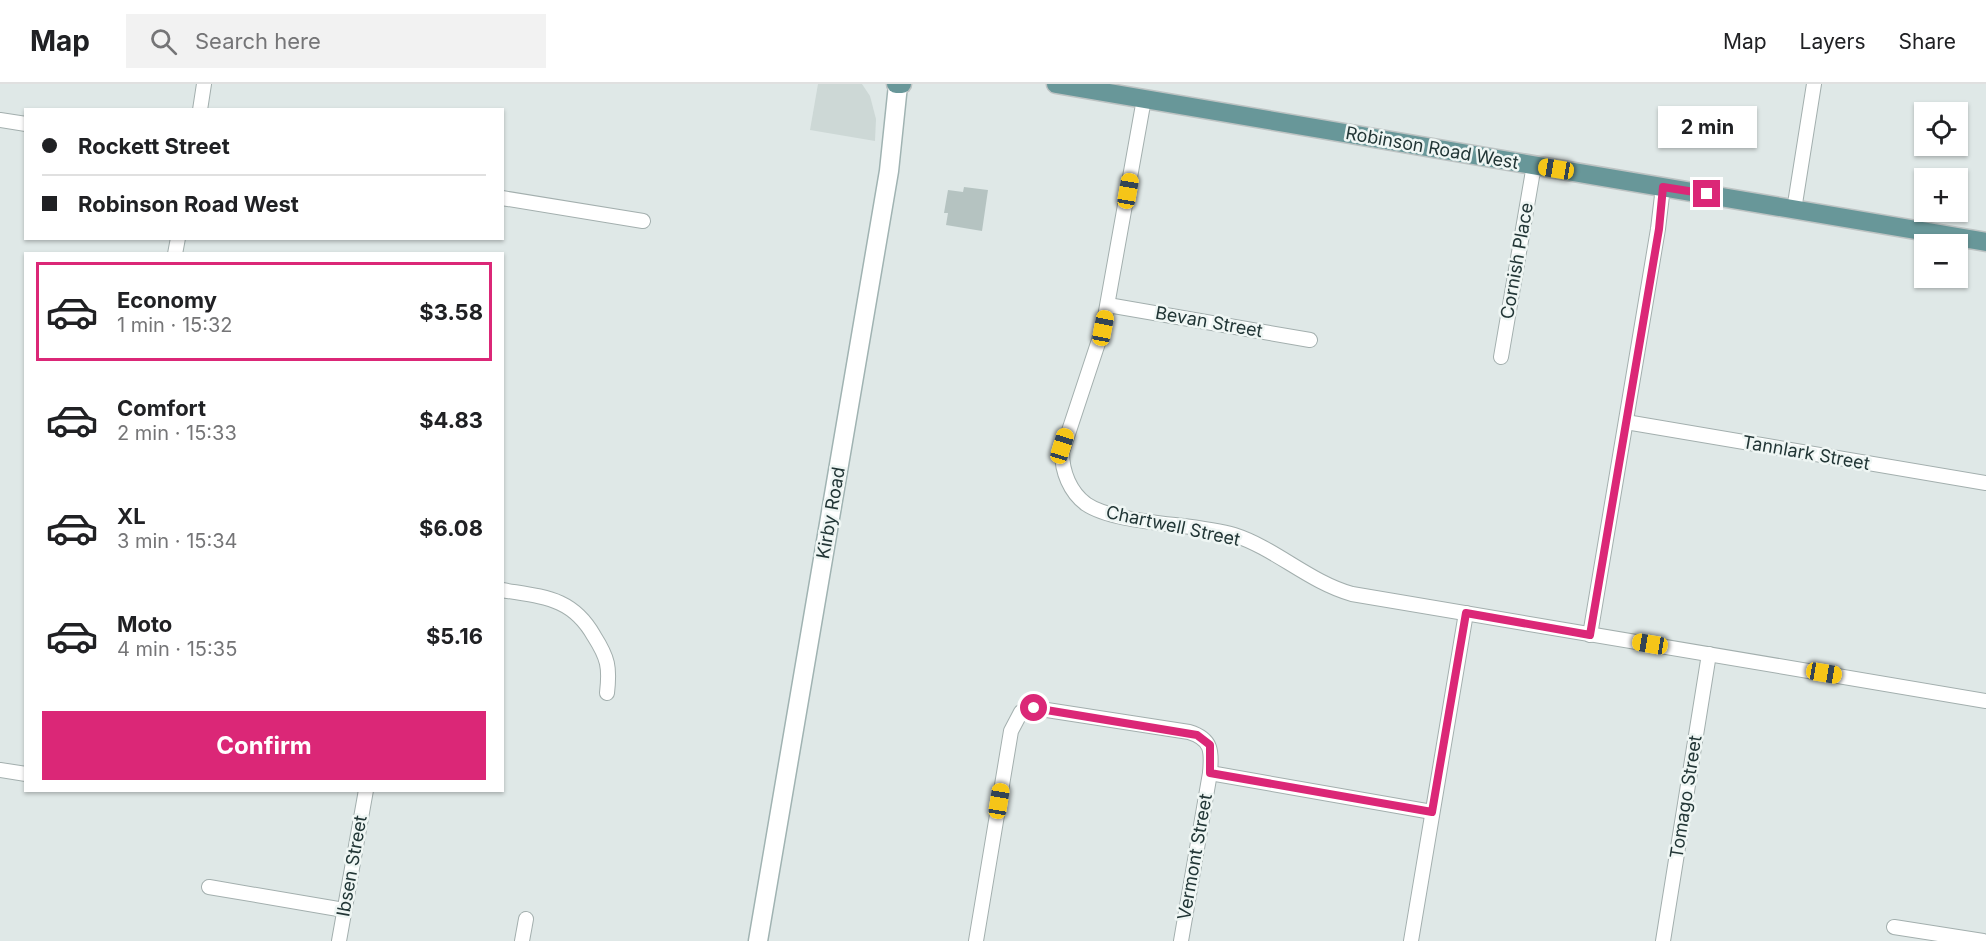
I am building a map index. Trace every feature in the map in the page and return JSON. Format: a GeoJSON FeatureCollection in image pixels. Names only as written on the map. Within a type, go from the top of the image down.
{"type":"FeatureCollection","features":[{"type":"Feature","properties":{"kind":"main road","name":"Robinson Road West"},"geometry":{"type":"LineString","coordinates":[[1056,84],[1986,242]]}},
{"type":"Feature","properties":{"kind":"street"},"geometry":{"type":"LineString","coordinates":[[200,108],[204,84]]}},
{"type":"Feature","properties":{"kind":"street","name":"Kirby Road"},"geometry":{"type":"LineString","coordinates":[[758,941],[889,171],[898,84]]}},
{"type":"Feature","properties":{"kind":"street"},"geometry":{"type":"LineString","coordinates":[[1794,210],[1814,84]]}},
{"type":"Feature","properties":{"kind":"street","name":"Chartwell Street"},"geometry":{"type":"LineString","coordinates":[[1144,99],[1103,328],[1062,446],[1065,473],[1079,498],[1093,508],[1112,514],[1235,536],[1339,591],[1986,700]]}},
{"type":"Feature","properties":{"kind":"street"},"geometry":{"type":"LineString","coordinates":[[0,120],[24,124]]}},
{"type":"Feature","properties":{"kind":"street","name":"Cornish Place"},"geometry":{"type":"LineString","coordinates":[[1501,357],[1534,165]]}},
{"type":"Feature","properties":{"kind":"street"},"geometry":{"type":"LineString","coordinates":[[1590,635],[1659,229],[1663,187]]}},
{"type":"Feature","properties":{"kind":"street"},"geometry":{"type":"LineString","coordinates":[[504,198],[643,221]]}},
{"type":"Feature","properties":{"kind":"street","name":"Bevan Street"},"geometry":{"type":"LineString","coordinates":[[1108,305],[1310,340]]}},
{"type":"Feature","properties":{"kind":"street","name":"Tannlark Street"},"geometry":{"type":"LineString","coordinates":[[1626,422],[1986,483]]}},
{"type":"Feature","properties":{"kind":"street"},"geometry":{"type":"LineString","coordinates":[[504,590],[545,597],[567,605],[583,617],[607,657],[609,675],[607,693]]}},
{"type":"Feature","properties":{"kind":"street"},"geometry":{"type":"LineString","coordinates":[[1411,941],[1466,613]]}},
{"type":"Feature","properties":{"kind":"street","name":"Tomago Street"},"geometry":{"type":"LineString","coordinates":[[1663,941],[1709,654]]}},
{"type":"Feature","properties":{"kind":"street","name":"Vermont Street"},"geometry":{"type":"LineString","coordinates":[[976,941],[1011,730],[1021,712],[1034,708],[1047,708],[1197,735],[1210,745],[1210,773],[1181,941]]}},
{"type":"Feature","properties":{"kind":"street"},"geometry":{"type":"LineString","coordinates":[[0,770],[24,774]]}},
{"type":"Feature","properties":{"kind":"street"},"geometry":{"type":"LineString","coordinates":[[1210,773],[1432,812]]}},
{"type":"Feature","properties":{"kind":"street","name":"Ibsen Street"},"geometry":{"type":"LineString","coordinates":[[339,941],[366,792]]}},
{"type":"Feature","properties":{"kind":"street"},"geometry":{"type":"LineString","coordinates":[[209,887],[344,910]]}},
{"type":"Feature","properties":{"kind":"street"},"geometry":{"type":"LineString","coordinates":[[522,941],[526,919]]}},
{"type":"Feature","properties":{"kind":"street"},"geometry":{"type":"LineString","coordinates":[[1894,927],[1983,941]]}},
{"type":"Feature","properties":{"kind":"shaded area"},"geometry":{"type":"Polygon","coordinates":[[[818,84],[862,84],[870,96],[876,119],[875,141],[810,130],[818,84]]]}},
{"type":"Feature","properties":{"kind":"building"},"geometry":{"type":"Polygon","coordinates":[[[964,187],[988,190],[982,231],[946,225],[948,213],[944,213],[948,190],[963,192],[964,187]]]}},
{"type":"Feature","properties":{"kind":"route"},"geometry":{"type":"LineString","coordinates":[[1034,708],[1047,708],[1189,732],[1204,738],[1210,745],[1210,773],[1432,812],[1466,613],[1590,635],[1659,229],[1663,187],[1707,194]]}}]}
